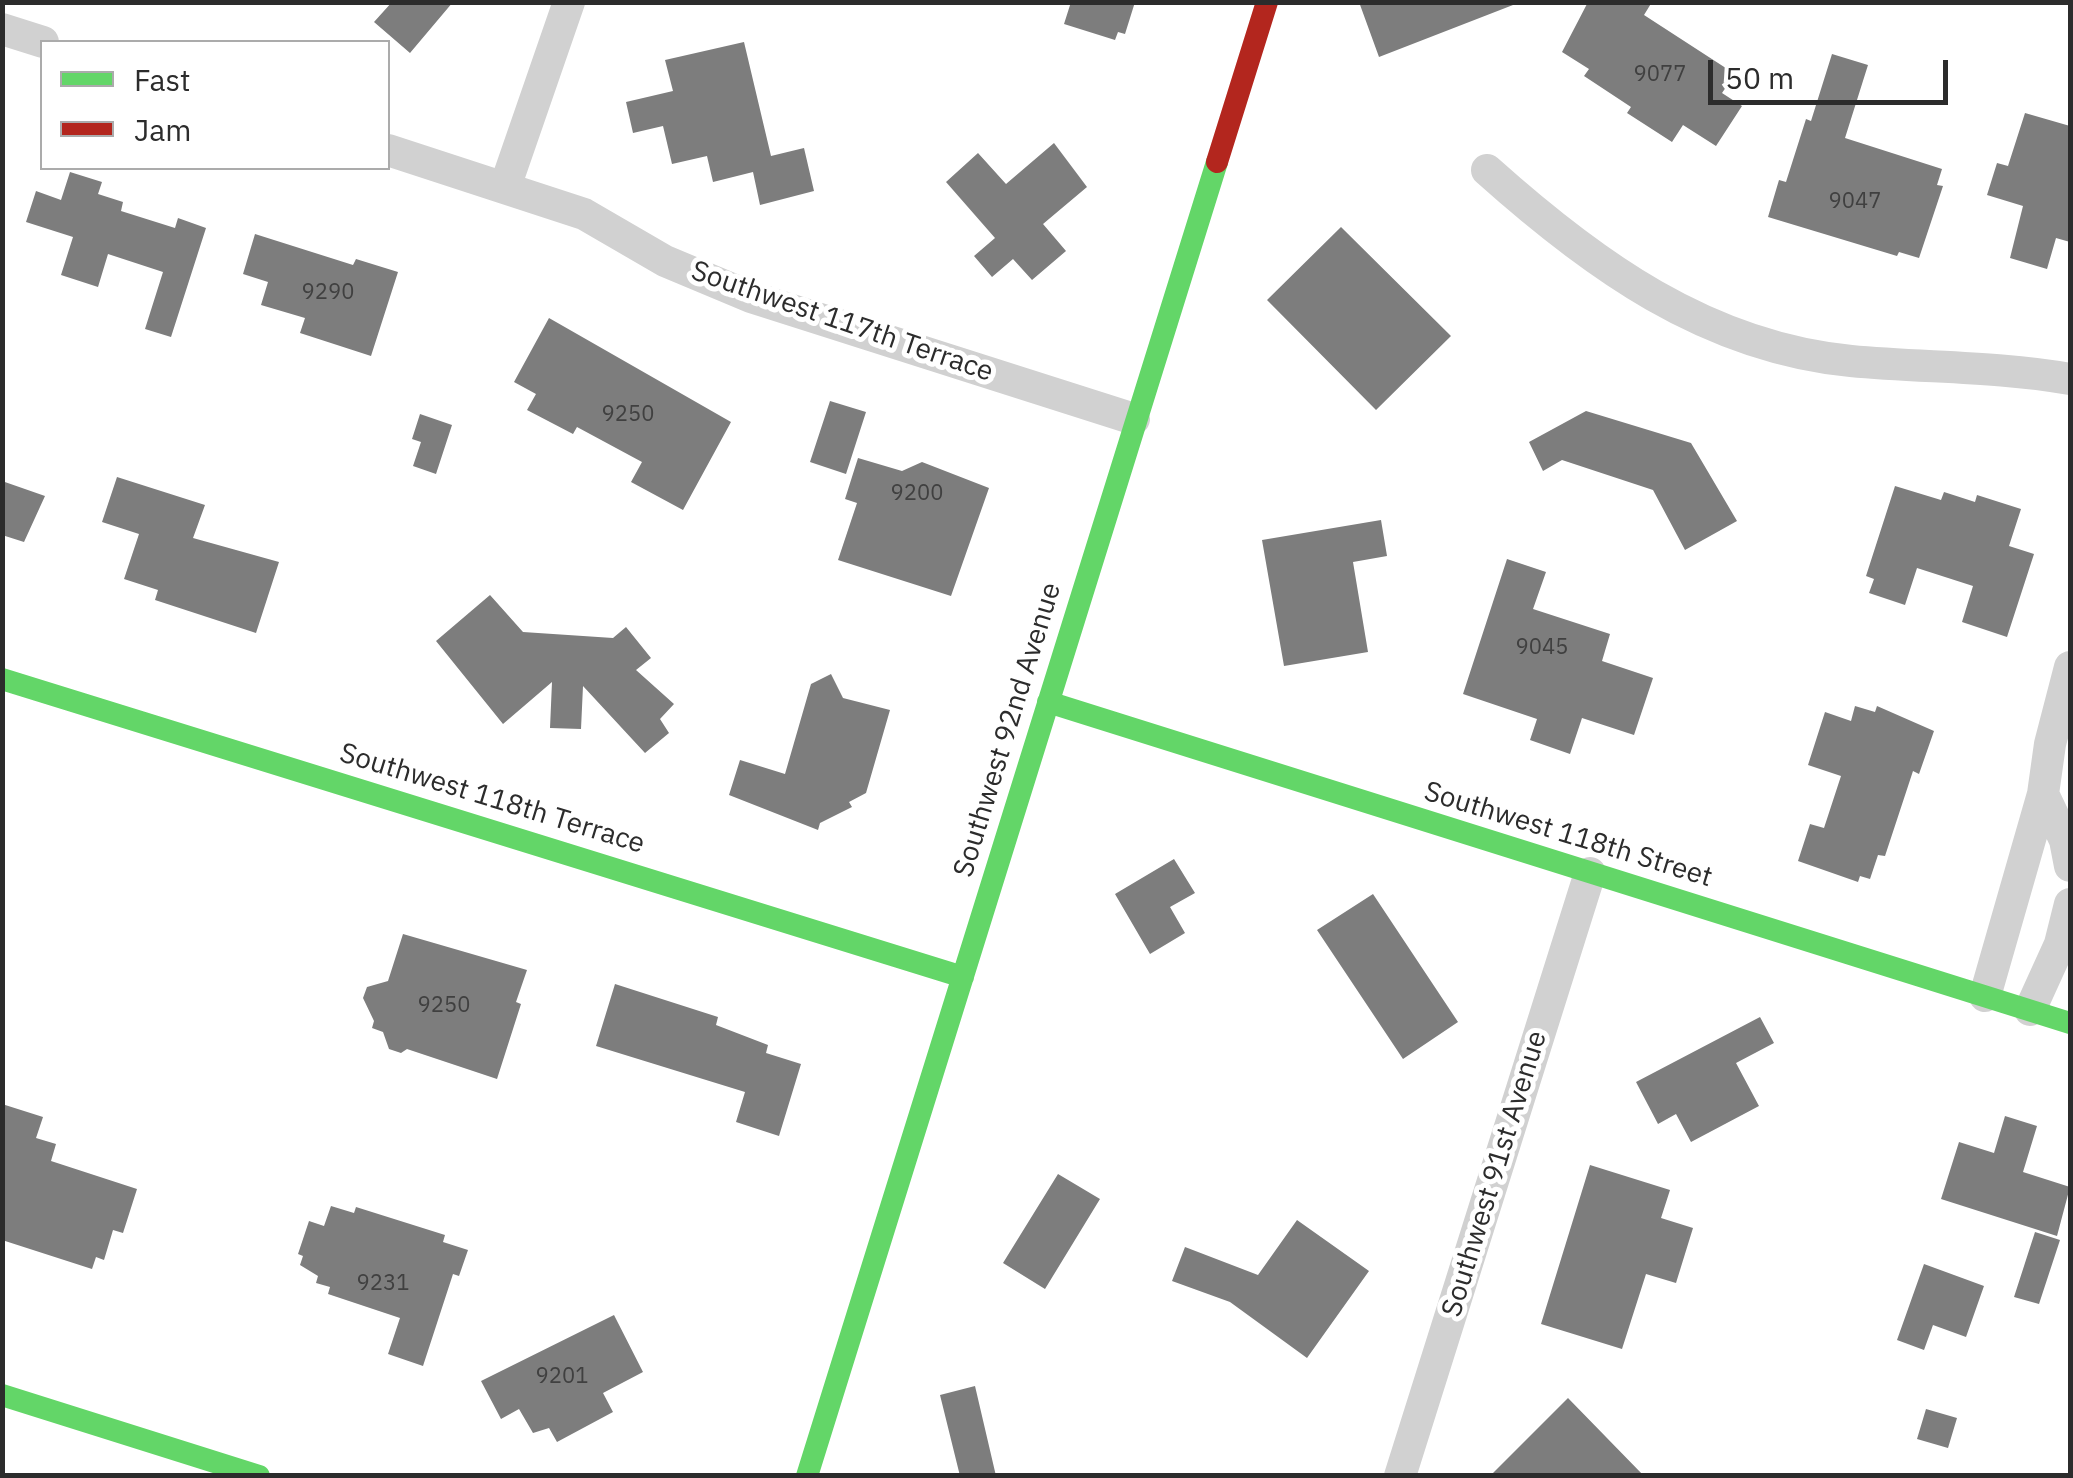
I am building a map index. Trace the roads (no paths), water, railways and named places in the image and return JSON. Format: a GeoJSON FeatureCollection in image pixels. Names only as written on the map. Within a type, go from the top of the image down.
{"type":"FeatureCollection","features":[{"type":"Feature","properties":{"kind":"street"},"geometry":{"type":"LineString","coordinates":[[505,187],[568,2]]}},
{"type":"Feature","properties":{"kind":"street","name":"Southwest 92nd Avenue"},"geometry":{"type":"LineString","coordinates":[[807,1476],[1267,2]]}},
{"type":"Feature","properties":{"kind":"street"},"geometry":{"type":"LineString","coordinates":[[2,29],[40,41]]}},
{"type":"Feature","properties":{"kind":"street","name":"Southwest 117th Terrace"},"geometry":{"type":"LineString","coordinates":[[390,151],[584,214],[665,261],[736,291],[1134,419]]}},
{"type":"Feature","properties":{"kind":"street"},"geometry":{"type":"LineString","coordinates":[[1487,170],[1540,218],[1622,280],[1719,328],[1777,347],[1850,360],[1982,367],[2070,378]]}},
{"type":"Feature","properties":{"kind":"street"},"geometry":{"type":"LineString","coordinates":[[1985,996],[2044,794],[2050,744],[2070,666]]}},
{"type":"Feature","properties":{"kind":"street","name":"Southwest 118th Terrace"},"geometry":{"type":"LineString","coordinates":[[2,679],[963,977]]}},
{"type":"Feature","properties":{"kind":"street","name":"Southwest 118th Street"},"geometry":{"type":"LineString","coordinates":[[1048,702],[2070,1023]]}},
{"type":"Feature","properties":{"kind":"street"},"geometry":{"type":"LineString","coordinates":[[2044,794],[2065,840],[2070,866]]}},
{"type":"Feature","properties":{"kind":"street","name":"Southwest 91st Avenue"},"geometry":{"type":"LineString","coordinates":[[1400,1476],[1590,873]]}},
{"type":"Feature","properties":{"kind":"street"},"geometry":{"type":"LineString","coordinates":[[2030,1010],[2060,944],[2070,904]]}},
{"type":"Feature","properties":{"kind":"street"},"geometry":{"type":"LineString","coordinates":[[2,1394],[258,1476]]}}]}
